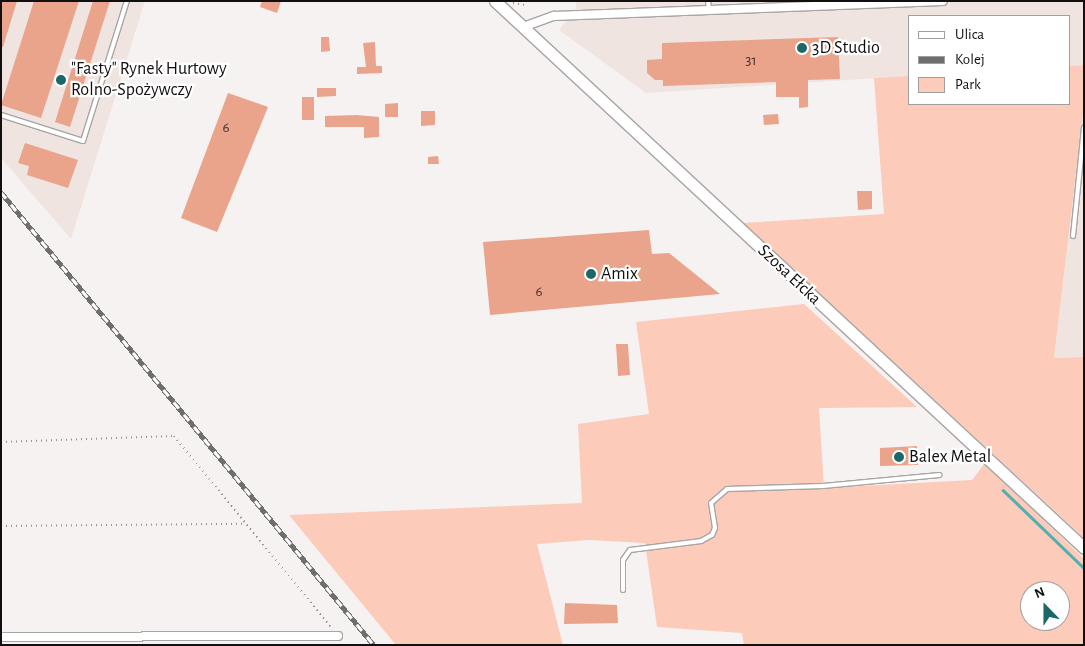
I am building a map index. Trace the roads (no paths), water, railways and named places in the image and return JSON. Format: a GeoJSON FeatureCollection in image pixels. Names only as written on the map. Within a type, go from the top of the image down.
{"type":"FeatureCollection","features":[{"type":"Feature","properties":{"kind":"main road","name":"Szosa Ełcka"},"geometry":{"type":"LineString","coordinates":[[495,1],[1084,548]]}},
{"type":"Feature","properties":{"kind":"street"},"geometry":{"type":"LineString","coordinates":[[522,27],[554,16],[709,5],[942,1]]}},
{"type":"Feature","properties":{"kind":"street"},"geometry":{"type":"LineString","coordinates":[[1,637],[338,636]]}},
{"type":"Feature","properties":{"kind":"lane"},"geometry":{"type":"LineString","coordinates":[[1,114],[83,141],[127,1]]}},
{"type":"Feature","properties":{"kind":"lane"},"geometry":{"type":"LineString","coordinates":[[1073,236],[1084,128]]}},
{"type":"Feature","properties":{"kind":"lane"},"geometry":{"type":"LineString","coordinates":[[623,590],[623,560],[630,550],[701,541],[712,536],[715,528],[711,502],[727,489],[823,486],[939,475]]}},
{"type":"Feature","properties":{"kind":"waterway"},"geometry":{"type":"LineString","coordinates":[[1003,490],[1084,568]]}},
{"type":"Feature","properties":{"kind":"railway"},"geometry":{"type":"LineString","coordinates":[[1,192],[374,645]]}},
{"type":"Feature","properties":{"kind":"place","name":"3D Studio"},"geometry":{"type":"Point","coordinates":[802,48]}},
{"type":"Feature","properties":{"kind":"place","name":"\"Fasty\" Rynek Hurtowy Rolno-Spożywczy"},"geometry":{"type":"Point","coordinates":[61,80]}},
{"type":"Feature","properties":{"kind":"place","name":"Amix"},"geometry":{"type":"Point","coordinates":[591,274]}},
{"type":"Feature","properties":{"kind":"place","name":"Balex Metal"},"geometry":{"type":"Point","coordinates":[899,457]}}]}
